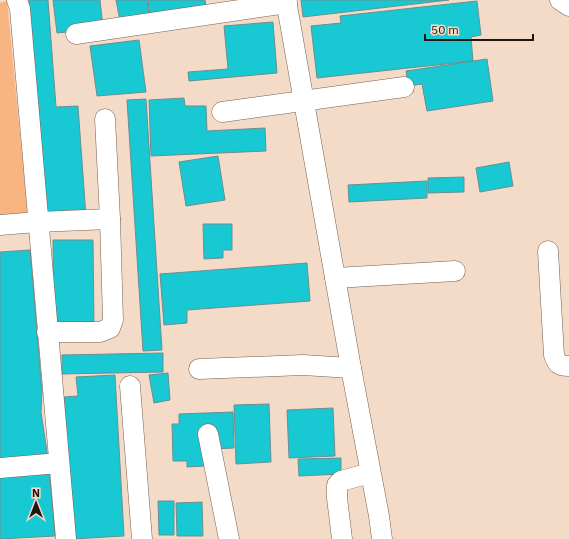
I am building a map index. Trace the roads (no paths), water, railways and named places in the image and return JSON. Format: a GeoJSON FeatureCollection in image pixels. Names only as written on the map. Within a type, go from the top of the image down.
{"type":"FeatureCollection","features":[{"type":"Feature","properties":{"kind":"street"},"geometry":{"type":"LineString","coordinates":[[17,0],[20,9],[37,222],[66,539]]}},
{"type":"Feature","properties":{"kind":"street"},"geometry":{"type":"LineString","coordinates":[[560,0],[569,6]]}},
{"type":"Feature","properties":{"kind":"street"},"geometry":{"type":"LineString","coordinates":[[76,34],[287,1],[382,539]]}},
{"type":"Feature","properties":{"kind":"street"},"geometry":{"type":"LineString","coordinates":[[222,112],[404,87]]}},
{"type":"Feature","properties":{"kind":"street"},"geometry":{"type":"LineString","coordinates":[[47,332],[100,332],[110,328],[113,320],[105,119]]}},
{"type":"Feature","properties":{"kind":"street"},"geometry":{"type":"LineString","coordinates":[[0,225],[110,219]]}},
{"type":"Feature","properties":{"kind":"street"},"geometry":{"type":"LineString","coordinates":[[548,251],[554,355],[557,363],[561,366],[569,366]]}},
{"type":"Feature","properties":{"kind":"street"},"geometry":{"type":"LineString","coordinates":[[335,278],[455,271]]}},
{"type":"Feature","properties":{"kind":"street"},"geometry":{"type":"LineString","coordinates":[[199,369],[303,365],[351,368]]}},
{"type":"Feature","properties":{"kind":"street"},"geometry":{"type":"LineString","coordinates":[[130,386],[142,539]]}},
{"type":"Feature","properties":{"kind":"street"},"geometry":{"type":"LineString","coordinates":[[208,434],[229,539]]}},
{"type":"Feature","properties":{"kind":"street"},"geometry":{"type":"LineString","coordinates":[[0,468],[59,462]]}},
{"type":"Feature","properties":{"kind":"street"},"geometry":{"type":"LineString","coordinates":[[342,539],[336,498],[337,485],[341,481],[370,473]]}}]}
